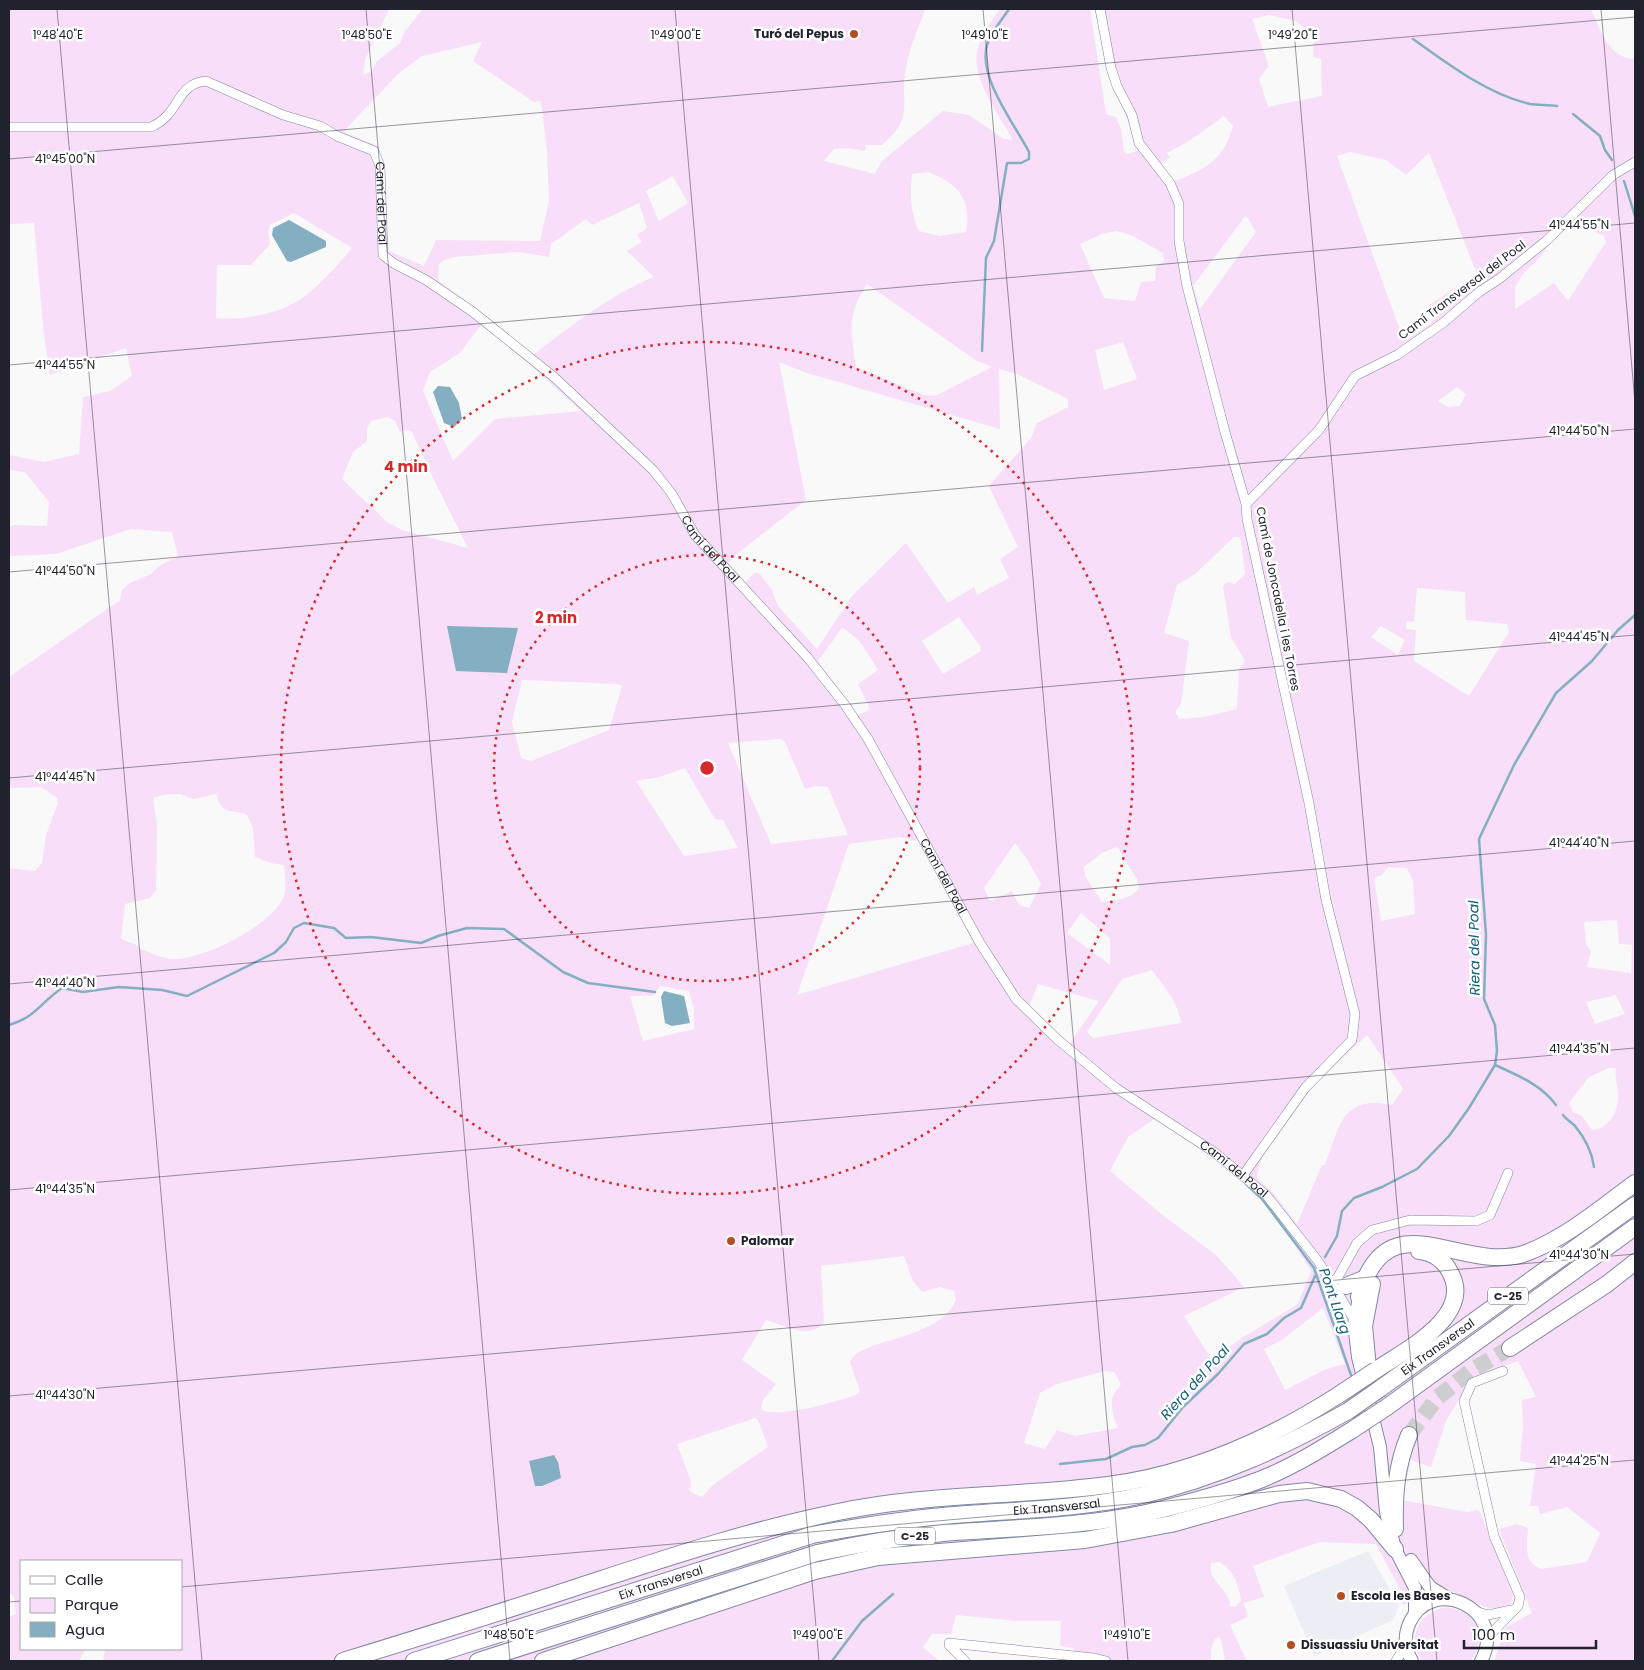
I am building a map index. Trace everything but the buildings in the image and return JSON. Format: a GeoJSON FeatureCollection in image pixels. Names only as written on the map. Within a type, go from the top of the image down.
{"type":"FeatureCollection","features":[{"type":"Feature","properties":{"kind":"highway"},"geometry":{"type":"LineString","coordinates":[[1359,1297],[1366,1278],[1381,1255],[1402,1245],[1422,1243],[1476,1256],[1498,1258],[1525,1253],[1557,1238],[1635,1183]]}},
{"type":"Feature","properties":{"kind":"highway","name":"Eix Transversal"},"geometry":{"type":"LineString","coordinates":[[414,1661],[812,1535],[943,1516],[1057,1508],[1141,1496],[1207,1478],[1300,1438],[1348,1410],[1635,1205]]}},
{"type":"Feature","properties":{"kind":"highway","name":"Eix Transversal"},"geometry":{"type":"LineString","coordinates":[[478,1661],[817,1553],[873,1541],[1079,1523],[1145,1513],[1211,1496],[1262,1479],[1310,1456],[1387,1407],[1635,1227]]}},
{"type":"Feature","properties":{"kind":"highway"},"geometry":{"type":"LineString","coordinates":[[343,1661],[708,1544],[790,1522],[841,1511],[893,1503],[1062,1490],[1148,1478],[1188,1466],[1253,1442],[1311,1413],[1340,1394],[1372,1369],[1438,1326],[1450,1312],[1455,1295],[1452,1276],[1443,1262],[1430,1254],[1411,1251],[1401,1253],[1387,1262],[1376,1276],[1368,1297],[1364,1326],[1372,1369]]}},
{"type":"Feature","properties":{"kind":"highway"},"geometry":{"type":"LineString","coordinates":[[1510,1348],[1606,1284],[1635,1262]]}},
{"type":"Feature","properties":{"kind":"highway"},"geometry":{"type":"LineString","coordinates":[[1337,1285],[1366,1278]]}},
{"type":"Feature","properties":{"kind":"highway"},"geometry":{"type":"LineString","coordinates":[[1396,1529],[1395,1485],[1402,1452],[1409,1435]]}},
{"type":"Feature","properties":{"kind":"highway"},"geometry":{"type":"LineString","coordinates":[[543,1661],[824,1569],[878,1556],[1085,1540],[1171,1524],[1279,1494],[1307,1491],[1341,1498],[1371,1520],[1395,1549]]}},
{"type":"Feature","properties":{"kind":"highway"},"geometry":{"type":"LineString","coordinates":[[368,1661],[505,1624],[576,1610]]}},
{"type":"Feature","properties":{"kind":"street","name":"Camí de Joncadella i les Torres"},"geometry":{"type":"LineString","coordinates":[[1100,9],[1111,68],[1117,86],[1132,115],[1139,143],[1170,183],[1179,204],[1180,241],[1187,286],[1246,504],[1246,519],[1309,802],[1326,900],[1355,1014],[1352,1040],[1304,1088],[1244,1174]]}},
{"type":"Feature","properties":{"kind":"street","name":"Camí del Poal"},"geometry":{"type":"LineString","coordinates":[[9,127],[151,127],[163,122],[189,86],[194,82],[206,81],[283,115],[320,126],[337,136],[374,150],[380,166],[383,255],[393,264],[426,280],[474,312],[554,376],[653,470],[672,494],[700,542],[808,658],[845,705],[868,739],[980,943],[1016,999],[1058,1040],[1116,1088],[1180,1128],[1244,1174],[1284,1216],[1337,1285],[1355,1321]]}},
{"type":"Feature","properties":{"kind":"street","name":"Camí Transversal del Poal"},"geometry":{"type":"LineString","coordinates":[[1246,504],[1319,430],[1355,376],[1397,355],[1443,323],[1479,292],[1499,279],[1546,241],[1613,175],[1635,162]]}},
{"type":"Feature","properties":{"kind":"street"},"geometry":{"type":"LineString","coordinates":[[1337,1285],[1338,1277],[1357,1243],[1372,1230],[1410,1220],[1476,1221],[1490,1215],[1508,1173]]}},
{"type":"Feature","properties":{"kind":"street","name":"Camí del Poal"},"geometry":{"type":"LineString","coordinates":[[1337,1285],[1359,1297],[1355,1321],[1358,1357],[1378,1440],[1386,1512],[1395,1549],[1415,1588],[1415,1614]]}},
{"type":"Feature","properties":{"kind":"street"},"geometry":{"type":"LineString","coordinates":[[1359,1297],[1361,1306],[1360,1345],[1362,1359],[1372,1369],[1382,1436],[1389,1504],[1401,1543],[1424,1582],[1451,1600],[1465,1604],[1475,1611],[1488,1615],[1514,1610]]}},
{"type":"Feature","properties":{"kind":"street"},"geometry":{"type":"LineString","coordinates":[[1487,1638],[1518,1606],[1520,1597],[1494,1536],[1464,1400],[1472,1383],[1503,1371]]}},
{"type":"Feature","properties":{"kind":"street"},"geometry":{"type":"LineString","coordinates":[[1412,1661],[1406,1645],[1407,1628],[1415,1614],[1429,1603],[1451,1600]]}},
{"type":"Feature","properties":{"kind":"street"},"geometry":{"type":"LineString","coordinates":[[1475,1611],[1484,1625],[1487,1638],[1486,1650],[1481,1661]]}},
{"type":"Feature","properties":{"kind":"street"},"geometry":{"type":"LineString","coordinates":[[965,1661],[949,1646],[949,1643],[1075,1655],[1106,1661]]}},
{"type":"Feature","properties":{"kind":"street"},"geometry":{"type":"LineString","coordinates":[[1396,1661],[1406,1645]]}},
{"type":"Feature","properties":{"kind":"shaded area","name":"Escola les Bases"},"geometry":{"type":"Polygon","coordinates":[[[1368,1551],[1399,1606],[1393,1620],[1314,1656],[1284,1586],[1368,1551]]]}},
{"type":"Feature","properties":{"kind":"green space"},"geometry":{"type":"Polygon","coordinates":[[[9,9],[389,9],[365,60],[363,75],[371,72],[377,61],[400,43],[405,31],[423,9],[925,9],[907,61],[904,81],[904,110],[899,126],[893,135],[882,145],[865,145],[864,151],[849,148],[834,149],[824,161],[875,174],[882,161],[943,111],[969,115],[1004,139],[1012,140],[978,74],[978,50],[982,38],[1000,9],[1090,9],[1106,114],[1116,117],[1121,129],[1124,152],[1128,154],[1139,150],[1109,77],[1096,9],[1591,9],[1602,34],[1612,49],[1618,54],[1635,59],[1635,1661],[1494,1661],[1506,1627],[1532,1613],[1499,1529],[1517,1524],[1528,1528],[1527,1552],[1531,1562],[1541,1569],[1587,1562],[1600,1533],[1567,1507],[1540,1514],[1538,1506],[1530,1506],[1536,1464],[1520,1461],[1523,1427],[1522,1400],[1536,1397],[1518,1361],[1472,1378],[1446,1421],[1431,1467],[1411,1460],[1401,1500],[1467,1512],[1479,1510],[1513,1595],[1511,1604],[1497,1609],[1485,1607],[1441,1586],[1403,1605],[1400,1589],[1376,1544],[1319,1542],[1253,1566],[1264,1597],[1244,1603],[1248,1617],[1230,1625],[1247,1661],[1225,1661],[1219,1637],[1215,1639],[1211,1648],[1211,1661],[1073,1661],[1074,1648],[1060,1646],[1061,1621],[1019,1621],[956,1615],[951,1634],[932,1634],[923,1647],[939,1661],[103,1661],[105,1650],[182,1650],[182,1560],[20,1560],[20,1650],[84,1650],[79,1661],[9,1661],[9,1617],[16,1614],[14,1597],[9,1592],[9,868],[35,871],[42,863],[46,835],[58,803],[57,798],[41,787],[9,788],[9,677],[120,600],[122,590],[130,583],[151,574],[159,566],[178,556],[172,532],[131,529],[56,554],[9,556],[9,527],[14,525],[47,526],[49,502],[25,472],[9,470],[9,455],[44,462],[79,454],[83,397],[110,391],[132,376],[126,348],[50,375],[44,336],[34,223],[9,224],[9,9]],[[1269,15],[1252,19],[1269,66],[1259,79],[1268,107],[1322,96],[1321,59],[1313,57],[1314,36],[1296,21],[1269,15]],[[482,42],[422,56],[399,73],[343,132],[378,146],[385,175],[389,251],[424,266],[436,240],[540,241],[549,201],[547,151],[541,101],[534,102],[473,61],[482,42]],[[1224,116],[1189,141],[1167,153],[1170,158],[1161,162],[1172,182],[1194,173],[1211,163],[1218,156],[1229,138],[1233,126],[1224,116]],[[1350,152],[1337,156],[1404,341],[1432,323],[1429,305],[1477,274],[1429,153],[1406,175],[1386,160],[1350,152]],[[928,172],[912,174],[912,210],[919,231],[939,236],[966,232],[967,211],[965,202],[955,187],[928,172]],[[673,176],[646,191],[659,221],[688,203],[673,176]],[[639,203],[592,225],[586,219],[551,244],[549,257],[519,252],[454,257],[444,260],[439,264],[438,280],[533,355],[606,302],[637,284],[654,277],[627,251],[642,242],[637,235],[647,228],[639,203]],[[294,213],[270,225],[268,232],[270,244],[251,265],[217,265],[216,318],[226,319],[260,315],[292,304],[307,295],[321,282],[352,248],[294,213]],[[1246,215],[1193,286],[1200,309],[1256,232],[1246,215]],[[1573,222],[1547,246],[1543,254],[1523,274],[1515,287],[1515,309],[1554,283],[1568,301],[1606,242],[1604,236],[1573,222]],[[1116,231],[1102,234],[1080,244],[1104,298],[1135,301],[1141,282],[1155,281],[1156,266],[1164,261],[1163,253],[1131,235],[1116,231]],[[867,284],[856,306],[852,324],[856,367],[924,395],[935,396],[992,367],[977,361],[867,284]],[[481,325],[460,353],[430,372],[423,391],[453,461],[495,419],[581,411],[527,362],[481,325]],[[1123,342],[1095,350],[1104,390],[1137,379],[1123,342]],[[779,362],[806,500],[733,557],[727,566],[746,582],[754,573],[759,573],[772,590],[778,606],[817,649],[852,596],[906,543],[948,603],[974,587],[977,595],[1009,578],[1000,559],[1018,547],[989,486],[1031,438],[1037,423],[1068,407],[1068,399],[1017,374],[999,369],[1000,429],[807,373],[779,362]],[[1457,387],[1438,401],[1448,407],[1460,406],[1466,394],[1457,387]],[[388,417],[371,421],[367,428],[367,441],[353,452],[342,479],[387,522],[402,530],[468,548],[412,432],[407,430],[400,432],[395,421],[388,417]],[[1234,537],[1195,574],[1177,585],[1164,633],[1189,641],[1181,704],[1175,712],[1179,719],[1204,717],[1237,709],[1239,670],[1245,661],[1231,637],[1223,586],[1227,582],[1235,584],[1245,574],[1239,537],[1234,537]],[[1417,588],[1414,622],[1406,621],[1406,629],[1416,630],[1414,661],[1469,696],[1509,632],[1507,624],[1466,620],[1465,592],[1417,588]],[[959,617],[922,641],[943,674],[981,651],[980,646],[959,617]],[[1381,626],[1371,637],[1398,655],[1405,640],[1381,626]],[[842,628],[818,661],[858,716],[870,709],[858,684],[878,670],[858,641],[842,628]],[[522,680],[512,722],[521,758],[531,761],[609,730],[622,686],[618,684],[522,680]],[[781,739],[728,743],[771,844],[848,835],[828,787],[816,786],[805,789],[785,742],[781,739]],[[685,768],[660,777],[636,781],[684,856],[738,848],[723,820],[715,819],[685,768]],[[180,794],[163,795],[153,798],[157,825],[156,890],[150,898],[125,904],[121,939],[137,945],[140,949],[165,958],[186,958],[201,954],[236,939],[266,918],[277,907],[284,896],[286,885],[284,865],[270,863],[255,857],[253,828],[247,815],[224,809],[216,794],[193,799],[180,794]],[[900,837],[849,844],[797,995],[973,943],[921,842],[900,837]],[[1015,843],[984,888],[990,901],[1012,891],[1019,905],[1029,908],[1041,884],[1027,859],[1015,843]],[[1117,847],[1102,853],[1084,867],[1085,876],[1102,902],[1127,897],[1139,888],[1137,879],[1117,847]],[[1388,867],[1382,875],[1374,878],[1381,921],[1415,914],[1413,881],[1407,868],[1388,867]],[[1081,913],[1067,933],[1110,965],[1110,938],[1081,913]],[[1617,920],[1584,922],[1586,944],[1591,951],[1587,967],[1631,973],[1632,945],[1619,944],[1617,920]],[[1152,970],[1122,979],[1087,1032],[1093,1038],[1181,1023],[1177,1008],[1170,995],[1152,970]],[[1038,984],[1029,1006],[1070,1043],[1099,1001],[1038,984]],[[660,986],[653,996],[630,996],[643,1041],[694,1029],[694,1009],[689,991],[660,986]],[[1616,995],[1586,1002],[1595,1024],[1625,1014],[1616,995]],[[1367,1035],[1301,1100],[1271,1139],[1262,1159],[1257,1178],[1274,1194],[1297,1224],[1322,1165],[1325,1165],[1339,1126],[1345,1117],[1352,1109],[1362,1105],[1375,1103],[1392,1105],[1403,1089],[1367,1035]],[[1608,1068],[1588,1078],[1569,1103],[1573,1112],[1582,1116],[1592,1130],[1608,1123],[1612,1118],[1618,1101],[1616,1068],[1608,1068]],[[1156,1118],[1128,1137],[1110,1171],[1160,1213],[1216,1255],[1244,1287],[1184,1316],[1212,1360],[1240,1339],[1298,1304],[1311,1271],[1287,1232],[1262,1199],[1226,1164],[1156,1118]],[[904,1256],[821,1266],[824,1322],[819,1328],[805,1331],[797,1330],[766,1320],[742,1360],[776,1384],[763,1400],[761,1409],[768,1412],[793,1411],[856,1395],[860,1391],[850,1363],[856,1355],[933,1324],[947,1314],[956,1300],[954,1291],[940,1287],[922,1292],[913,1281],[904,1256]],[[1323,1308],[1282,1340],[1264,1349],[1285,1390],[1324,1370],[1345,1364],[1323,1308]],[[1105,1371],[1057,1384],[1040,1393],[1024,1443],[1045,1449],[1057,1430],[1075,1436],[1118,1428],[1112,1402],[1114,1394],[1121,1384],[1114,1372],[1105,1371]],[[755,1418],[677,1444],[691,1481],[690,1492],[702,1497],[714,1484],[768,1447],[758,1420],[755,1418]],[[1220,1562],[1211,1563],[1212,1575],[1229,1600],[1230,1606],[1235,1607],[1241,1601],[1239,1589],[1229,1570],[1220,1562]]]}},
{"type":"Feature","properties":{"kind":"green space"},"geometry":{"type":"Polygon","coordinates":[[[1446,1607],[1457,1609],[1465,1614],[1472,1619],[1476,1626],[1479,1634],[1479,1643],[1471,1661],[1423,1661],[1417,1653],[1415,1636],[1422,1620],[1429,1614],[1446,1607]]]}},
{"type":"Feature","properties":{"kind":"water"},"geometry":{"type":"Polygon","coordinates":[[[289,220],[326,241],[326,247],[291,262],[287,261],[272,235],[273,228],[289,220]]]}},
{"type":"Feature","properties":{"kind":"water"},"geometry":{"type":"Polygon","coordinates":[[[438,386],[450,387],[459,403],[462,419],[454,427],[444,423],[433,392],[438,386]]]}},
{"type":"Feature","properties":{"kind":"water"},"geometry":{"type":"Polygon","coordinates":[[[447,626],[518,628],[507,673],[456,671],[447,626]]]}},
{"type":"Feature","properties":{"kind":"water"},"geometry":{"type":"Polygon","coordinates":[[[664,991],[684,996],[690,1023],[672,1026],[665,1023],[661,997],[664,991]]]}},
{"type":"Feature","properties":{"kind":"water"},"geometry":{"type":"Polygon","coordinates":[[[554,1455],[558,1462],[561,1478],[542,1486],[535,1486],[529,1461],[554,1455]]]}},
{"type":"Feature","properties":{"kind":"waterway"},"geometry":{"type":"LineString","coordinates":[[982,351],[986,258],[994,241],[1007,163],[1021,163],[1029,159],[1029,152],[992,86],[986,58],[989,40],[1009,9]]}},
{"type":"Feature","properties":{"kind":"waterway"},"geometry":{"type":"LineString","coordinates":[[1413,39],[1468,77],[1499,93],[1530,104],[1557,106]]}},
{"type":"Feature","properties":{"kind":"waterway"},"geometry":{"type":"LineString","coordinates":[[1573,114],[1600,136],[1605,150],[1612,160]]}},
{"type":"Feature","properties":{"kind":"waterway"},"geometry":{"type":"LineString","coordinates":[[1624,181],[1635,216]]}},
{"type":"Feature","properties":{"kind":"waterway","name":"Riera del Poal"},"geometry":{"type":"LineString","coordinates":[[1325,1257],[1337,1236],[1342,1211],[1354,1198],[1382,1187],[1417,1169],[1449,1136],[1469,1108],[1495,1065],[1497,1051],[1495,1025],[1484,999],[1486,935],[1479,839],[1514,765],[1556,693],[1592,661],[1618,630],[1635,615]]}},
{"type":"Feature","properties":{"kind":"waterway"},"geometry":{"type":"LineString","coordinates":[[9,1025],[32,1014],[62,988],[83,992],[119,987],[162,990],[187,996],[274,953],[286,942],[294,928],[304,923],[334,928],[346,938],[371,937],[421,943],[467,928],[504,929],[563,972],[588,983],[655,992]]}},
{"type":"Feature","properties":{"kind":"waterway"},"geometry":{"type":"LineString","coordinates":[[1495,1065],[1536,1086],[1556,1105]]}},
{"type":"Feature","properties":{"kind":"waterway"},"geometry":{"type":"LineString","coordinates":[[1563,1115],[1575,1126],[1585,1140],[1592,1156],[1594,1167]]}},
{"type":"Feature","properties":{"kind":"waterway","name":"Pont Llarg"},"geometry":{"type":"LineString","coordinates":[[1246,1184],[1262,1199],[1314,1268],[1352,1378]]}},
{"type":"Feature","properties":{"kind":"waterway","name":"Riera del Poal"},"geometry":{"type":"LineString","coordinates":[[1060,1464],[1106,1459],[1132,1447],[1145,1445],[1158,1438],[1183,1407],[1218,1374],[1244,1344],[1267,1334],[1284,1318],[1301,1308],[1315,1276]]}},
{"type":"Feature","properties":{"kind":"waterway"},"geometry":{"type":"LineString","coordinates":[[832,1661],[862,1621],[893,1594]]}},
{"type":"Feature","properties":{"kind":"tunnel"},"geometry":{"type":"LineString","coordinates":[[1409,1435],[1438,1397],[1472,1370],[1510,1348]]}},
{"type":"Feature","properties":{"kind":"place","name":"Turó del Pepus"},"geometry":{"type":"Point","coordinates":[854,34]}},
{"type":"Feature","properties":{"kind":"place","name":"Palomar"},"geometry":{"type":"Point","coordinates":[731,1241]}},
{"type":"Feature","properties":{"kind":"place","name":"Escola les Bases"},"geometry":{"type":"Point","coordinates":[1341,1596]}},
{"type":"Feature","properties":{"kind":"place","name":"Dissuassiu Universitat"},"geometry":{"type":"Point","coordinates":[1291,1645]}}]}
